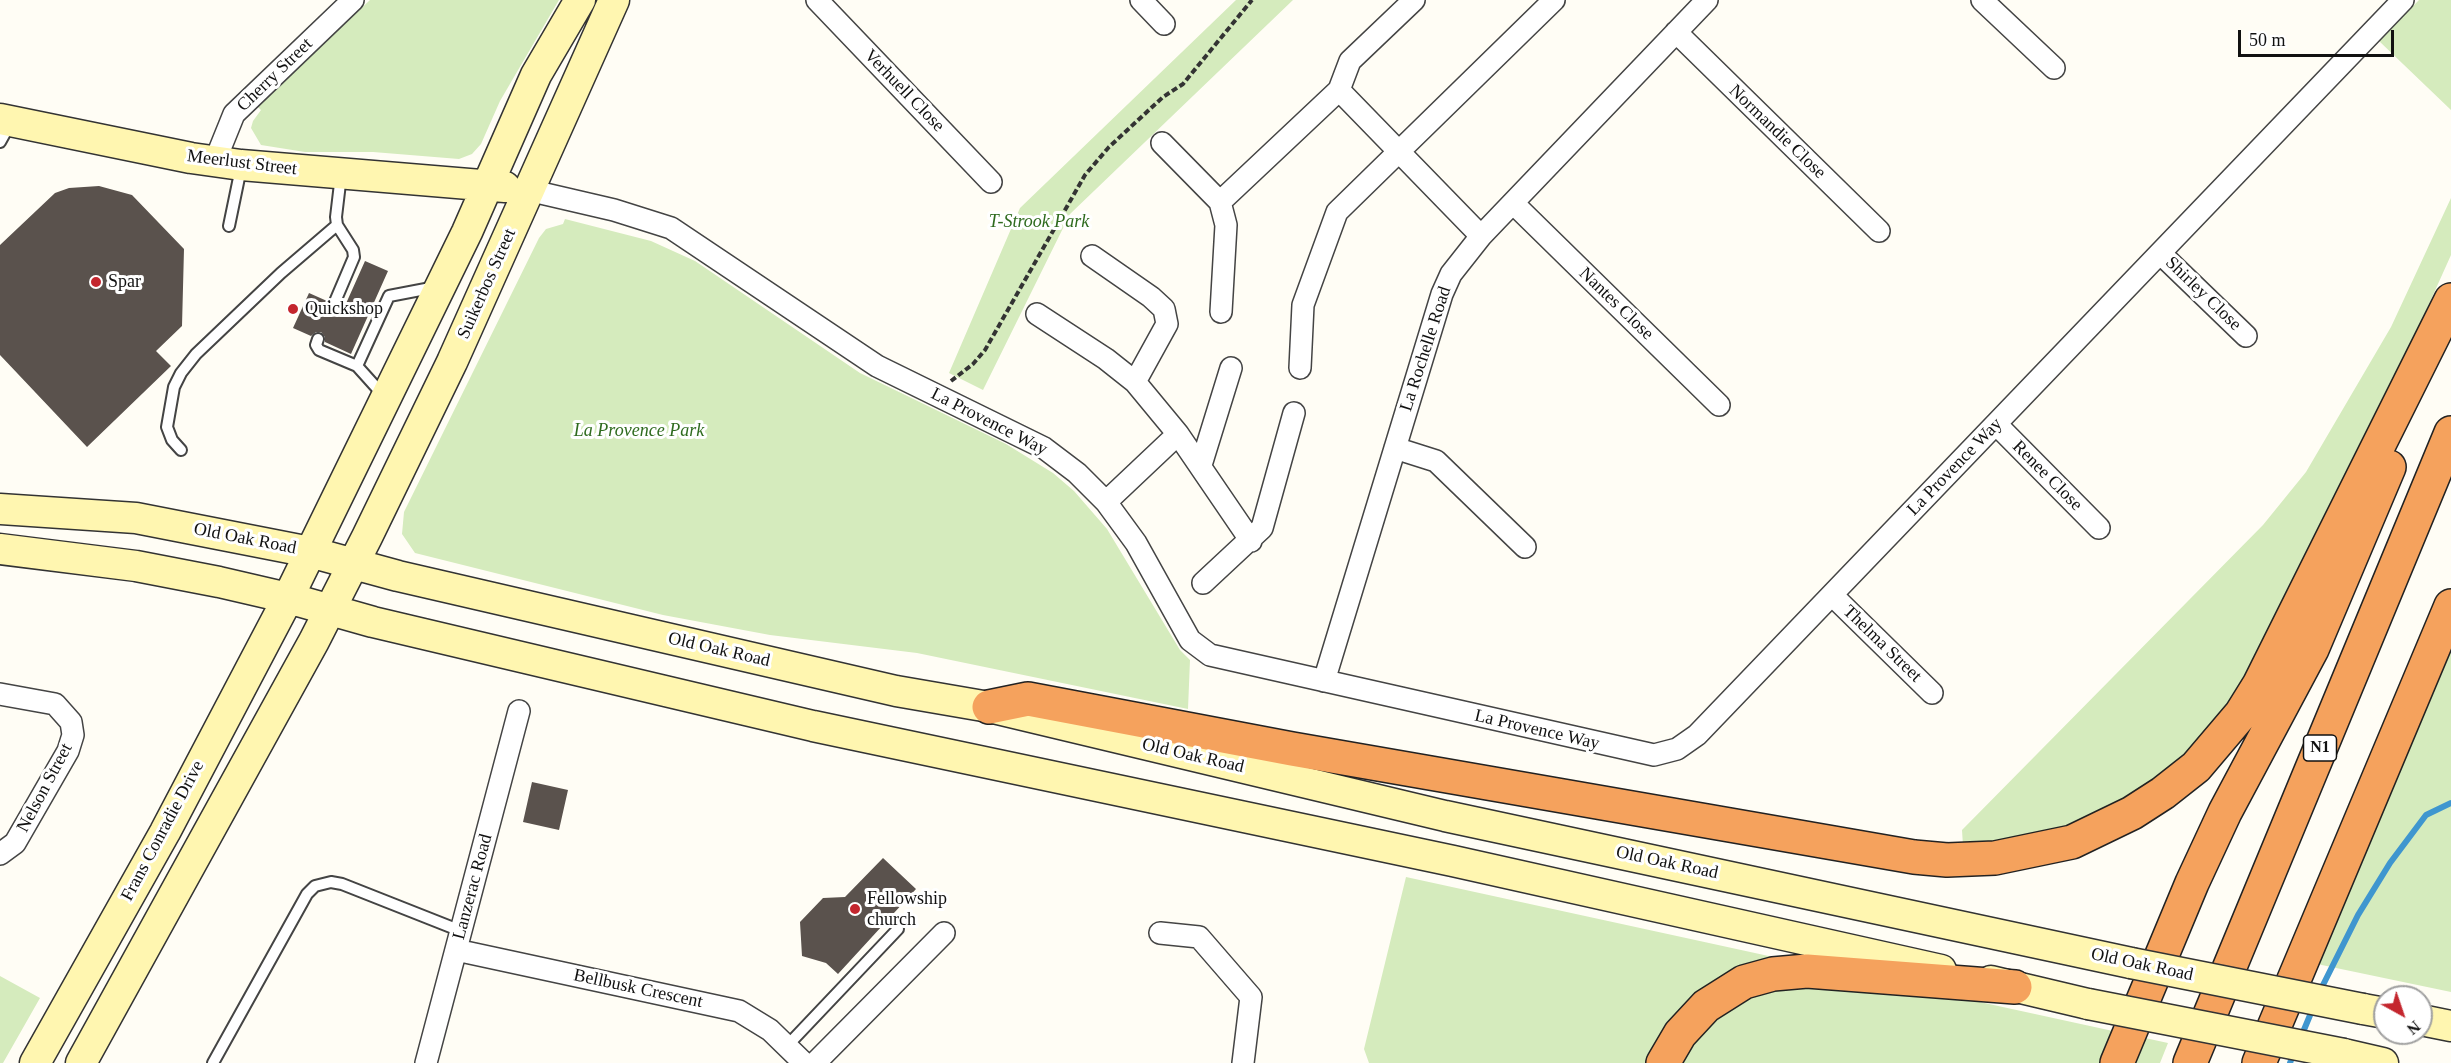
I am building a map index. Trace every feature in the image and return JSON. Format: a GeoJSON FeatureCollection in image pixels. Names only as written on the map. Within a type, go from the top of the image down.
{"type":"FeatureCollection","features":[{"type":"Feature","properties":{"kind":"highway"},"geometry":{"type":"LineString","coordinates":[[989,707],[1028,699],[1292,749],[1914,857],[1947,860],[1995,858],[2072,842],[2132,813],[2163,793],[2196,767],[2241,714],[2259,685],[2417,362],[2451,300]]}},
{"type":"Feature","properties":{"kind":"highway"},"geometry":{"type":"LineString","coordinates":[[2117,1063],[2224,812],[2312,649],[2434,357],[2451,310]]}},
{"type":"Feature","properties":{"kind":"highway","name":"N1"},"geometry":{"type":"LineString","coordinates":[[2190,1063],[2451,433]]}},
{"type":"Feature","properties":{"kind":"highway"},"geometry":{"type":"LineString","coordinates":[[2259,1063],[2451,606]]}},
{"type":"Feature","properties":{"kind":"highway"},"geometry":{"type":"LineString","coordinates":[[1663,1063],[1691,1020],[1706,1006],[1743,982],[1773,974],[1807,971],[2015,987]]}},
{"type":"Feature","properties":{"kind":"main road"},"geometry":{"type":"LineString","coordinates":[[310,552],[441,286],[536,75],[580,0]]}},
{"type":"Feature","properties":{"kind":"main road","name":"Suikerbos Street"},"geometry":{"type":"LineString","coordinates":[[329,610],[452,362],[528,190],[544,161],[614,0]]}},
{"type":"Feature","properties":{"kind":"main road","name":"Meerlust Street"},"geometry":{"type":"LineString","coordinates":[[4,127],[228,163],[487,184],[528,190]]}},
{"type":"Feature","properties":{"kind":"main road","name":"Old Oak Road"},"geometry":{"type":"LineString","coordinates":[[0,509],[136,518],[310,552],[352,565],[896,691],[989,707],[1445,816],[2131,963],[2373,1011]]}},
{"type":"Feature","properties":{"kind":"main road"},"geometry":{"type":"LineString","coordinates":[[0,549],[136,566],[288,598],[329,610],[853,735],[1453,861],[2088,1004],[2383,1063]]}},
{"type":"Feature","properties":{"kind":"main road","name":"Frans Conradie Drive"},"geometry":{"type":"LineString","coordinates":[[35,1063],[165,832],[310,552]]}},
{"type":"Feature","properties":{"kind":"main road"},"geometry":{"type":"LineString","coordinates":[[81,1063],[329,610]]}},
{"type":"Feature","properties":{"kind":"main road"},"geometry":{"type":"LineString","coordinates":[[2433,1022],[2451,1026]]}},
{"type":"Feature","properties":{"kind":"street","name":"Cherry Street"},"geometry":{"type":"LineString","coordinates":[[228,163],[234,114],[353,0]]}},
{"type":"Feature","properties":{"kind":"street","name":"Verhuell Close"},"geometry":{"type":"LineString","coordinates":[[816,0],[991,182]]}},
{"type":"Feature","properties":{"kind":"street"},"geometry":{"type":"LineString","coordinates":[[1142,0],[1164,24]]}},
{"type":"Feature","properties":{"kind":"street"},"geometry":{"type":"LineString","coordinates":[[1220,202],[1339,90],[1350,61],[1414,0]]}},
{"type":"Feature","properties":{"kind":"street"},"geometry":{"type":"LineString","coordinates":[[1300,368],[1303,304],[1334,218],[1554,0]]}},
{"type":"Feature","properties":{"kind":"street","name":"La Rochelle Road"},"geometry":{"type":"LineString","coordinates":[[1324,681],[1445,288],[1458,262],[1707,0]]}},
{"type":"Feature","properties":{"kind":"street"},"geometry":{"type":"LineString","coordinates":[[1982,0],[2054,68]]}},
{"type":"Feature","properties":{"kind":"street","name":"La Provence Way"},"geometry":{"type":"LineString","coordinates":[[528,190],[614,210],[671,228],[844,346],[891,373],[1044,448],[1083,478],[1106,502],[1136,543],[1184,632],[1195,645],[1210,655],[1654,755],[1677,749],[1697,735],[2403,0]]}},
{"type":"Feature","properties":{"kind":"street","name":"Normandie Close"},"geometry":{"type":"LineString","coordinates":[[1676,32],[1879,231]]}},
{"type":"Feature","properties":{"kind":"street"},"geometry":{"type":"LineString","coordinates":[[1339,90],[1481,236]]}},
{"type":"Feature","properties":{"kind":"street"},"geometry":{"type":"LineString","coordinates":[[1162,143],[1220,202],[1226,225],[1221,312]]}},
{"type":"Feature","properties":{"kind":"street","name":"Nantes Close"},"geometry":{"type":"LineString","coordinates":[[1513,202],[1719,405]]}},
{"type":"Feature","properties":{"kind":"street","name":"Shirley Close"},"geometry":{"type":"LineString","coordinates":[[2160,253],[2246,336]]}},
{"type":"Feature","properties":{"kind":"street"},"geometry":{"type":"LineString","coordinates":[[1092,256],[1151,297],[1164,309],[1167,324],[1135,382]]}},
{"type":"Feature","properties":{"kind":"street"},"geometry":{"type":"LineString","coordinates":[[1037,314],[1106,359],[1135,382],[1201,465],[1251,541]]}},
{"type":"Feature","properties":{"kind":"street"},"geometry":{"type":"LineString","coordinates":[[1201,465],[1231,368]]}},
{"type":"Feature","properties":{"kind":"street"},"geometry":{"type":"LineString","coordinates":[[1203,583],[1251,541],[1265,521],[1294,413]]}},
{"type":"Feature","properties":{"kind":"street","name":"Renee Close"},"geometry":{"type":"LineString","coordinates":[[1996,424],[2099,528]]}},
{"type":"Feature","properties":{"kind":"street"},"geometry":{"type":"LineString","coordinates":[[1106,502],[1178,434]]}},
{"type":"Feature","properties":{"kind":"street"},"geometry":{"type":"LineString","coordinates":[[1395,448],[1436,461],[1525,547]]}},
{"type":"Feature","properties":{"kind":"street","name":"Thelma Street"},"geometry":{"type":"LineString","coordinates":[[1832,595],[1932,693]]}},
{"type":"Feature","properties":{"kind":"street","name":"Nelson Street"},"geometry":{"type":"LineString","coordinates":[[0,694],[55,704],[66,715],[73,729],[68,751],[19,837],[10,849],[0,854]]}},
{"type":"Feature","properties":{"kind":"street","name":"Lanzerac Road"},"geometry":{"type":"LineString","coordinates":[[426,1063],[519,711]]}},
{"type":"Feature","properties":{"kind":"street"},"geometry":{"type":"LineString","coordinates":[[815,1063],[944,933]]}},
{"type":"Feature","properties":{"kind":"street"},"geometry":{"type":"LineString","coordinates":[[1160,933],[1199,937],[1251,997],[1243,1063]]}},
{"type":"Feature","properties":{"kind":"street","name":"Bellbusk Crescent"},"geometry":{"type":"LineString","coordinates":[[458,940],[731,1009],[757,1020],[804,1063]]}},
{"type":"Feature","properties":{"kind":"lane"},"geometry":{"type":"LineString","coordinates":[[228,163],[229,226]]}},
{"type":"Feature","properties":{"kind":"lane"},"geometry":{"type":"LineString","coordinates":[[334,304],[351,279],[354,257],[353,250],[337,225],[341,173]]}},
{"type":"Feature","properties":{"kind":"lane"},"geometry":{"type":"LineString","coordinates":[[181,450],[172,440],[167,427],[174,387],[181,373],[196,354],[252,300],[337,225]]}},
{"type":"Feature","properties":{"kind":"lane"},"geometry":{"type":"LineString","coordinates":[[357,366],[384,294],[441,286]]}},
{"type":"Feature","properties":{"kind":"lane"},"geometry":{"type":"LineString","coordinates":[[318,339],[318,350],[357,366],[386,399]]}},
{"type":"Feature","properties":{"kind":"lane"},"geometry":{"type":"LineString","coordinates":[[213,1063],[307,894],[315,886],[331,882],[342,884],[458,940]]}},
{"type":"Feature","properties":{"kind":"lane"},"geometry":{"type":"LineString","coordinates":[[787,1046],[898,929]]}},
{"type":"Feature","properties":{"kind":"path"},"geometry":{"type":"LineString","coordinates":[[940,396],[954,376],[972,364],[985,350],[1085,175],[1109,147],[1155,104],[1183,84],[1252,0]]}},
{"type":"Feature","properties":{"kind":"green space"},"geometry":{"type":"Polygon","coordinates":[[[370,0],[559,0],[500,101],[481,144],[472,154],[459,159],[373,152],[305,152],[261,145],[251,128],[261,110],[258,107],[370,0]]]}},
{"type":"Feature","properties":{"kind":"green space","name":"T-Strook Park"},"geometry":{"type":"Polygon","coordinates":[[[1236,0],[1293,0],[1070,214],[983,390],[949,373],[1020,208],[1236,0]]]}},
{"type":"Feature","properties":{"kind":"green space"},"geometry":{"type":"Polygon","coordinates":[[[2419,0],[2451,0],[2451,110],[2379,41],[2419,0]]]}},
{"type":"Feature","properties":{"kind":"green space"},"geometry":{"type":"Polygon","coordinates":[[[2451,198],[2451,255],[2420,324],[2260,655],[2245,683],[2205,737],[2157,781],[2078,824],[2031,838],[1963,846],[1962,830],[2263,525],[2306,472],[2391,327],[2451,198]]]}},
{"type":"Feature","properties":{"kind":"green space","name":"La Provence Park"},"geometry":{"type":"Polygon","coordinates":[[[565,219],[651,241],[695,261],[860,373],[1006,444],[1053,473],[1074,491],[1107,529],[1180,650],[1190,660],[1188,709],[917,653],[770,635],[663,615],[415,553],[402,534],[404,512],[539,238],[546,229],[563,224],[565,219]]]}},
{"type":"Feature","properties":{"kind":"green space"},"geometry":{"type":"Polygon","coordinates":[[[2451,644],[2451,992],[2433,988],[2433,985],[2418,985],[2317,964],[2451,644]]]}},
{"type":"Feature","properties":{"kind":"green space"},"geometry":{"type":"Polygon","coordinates":[[[1406,877],[2168,1043],[2160,1063],[1369,1063],[1364,1049],[1406,877]]]}},
{"type":"Feature","properties":{"kind":"green space"},"geometry":{"type":"Polygon","coordinates":[[[0,976],[40,998],[3,1063],[0,1063],[0,976]]]}},
{"type":"Feature","properties":{"kind":"building"},"geometry":{"type":"Polygon","coordinates":[[[99,186],[132,195],[184,249],[182,326],[156,351],[171,366],[87,447],[0,355],[0,245],[55,193],[69,188],[99,186]]]}},
{"type":"Feature","properties":{"kind":"building"},"geometry":{"type":"Polygon","coordinates":[[[365,261],[388,271],[351,354],[325,342],[325,337],[321,332],[316,332],[311,336],[293,328],[309,293],[327,301],[331,311],[344,308],[365,261]]]}},
{"type":"Feature","properties":{"kind":"building"},"geometry":{"type":"Polygon","coordinates":[[[532,782],[568,790],[559,830],[523,822],[532,782]]]}},
{"type":"Feature","properties":{"kind":"building","name":"Fellowship church"},"geometry":{"type":"Polygon","coordinates":[[[883,858],[916,889],[838,974],[826,963],[802,956],[800,922],[823,898],[845,897],[883,858]]]}},
{"type":"Feature","properties":{"kind":"waterway"},"geometry":{"type":"LineString","coordinates":[[2319,993],[2358,915],[2390,863],[2426,815],[2451,803]]}},
{"type":"Feature","properties":{"kind":"waterway"},"geometry":{"type":"LineString","coordinates":[[2301,1037],[2313,1008]]}},
{"type":"Feature","properties":{"kind":"waterway"},"geometry":{"type":"LineString","coordinates":[[2290,1063],[2294,1052]]}},
{"type":"Feature","properties":{"kind":"place","name":"Spar"},"geometry":{"type":"Point","coordinates":[96,282]}},
{"type":"Feature","properties":{"kind":"place","name":"Quickshop"},"geometry":{"type":"Point","coordinates":[293,309]}},
{"type":"Feature","properties":{"kind":"place","name":"Fellowship church"},"geometry":{"type":"Point","coordinates":[855,909]}}]}
